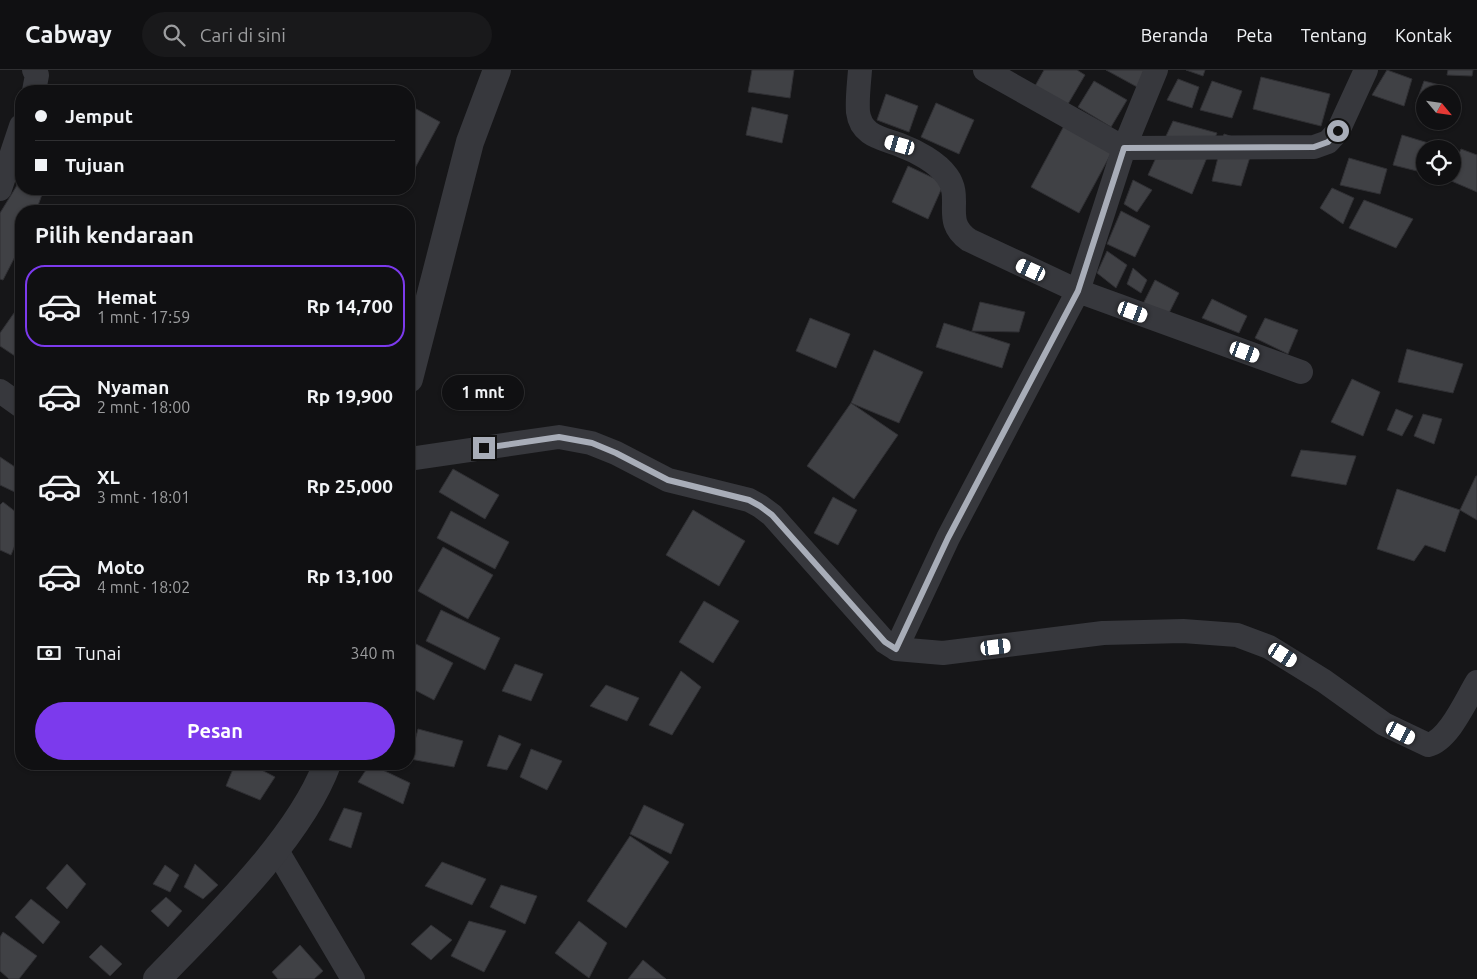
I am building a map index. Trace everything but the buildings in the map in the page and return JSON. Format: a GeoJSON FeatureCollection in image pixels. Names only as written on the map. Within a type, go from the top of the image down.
{"type":"FeatureCollection","features":[{"type":"Feature","properties":{"kind":"street"},"geometry":{"type":"LineString","coordinates":[[34,70],[37,75],[35,85]]}},
{"type":"Feature","properties":{"kind":"street"},"geometry":{"type":"LineString","coordinates":[[415,356],[470,142],[497,70]]}},
{"type":"Feature","properties":{"kind":"street"},"geometry":{"type":"LineString","coordinates":[[860,70],[858,111],[864,127],[872,135],[900,145],[920,155],[938,166],[948,176],[952,186],[955,226],[959,234],[1078,291],[1301,372]]}},
{"type":"Feature","properties":{"kind":"street"},"geometry":{"type":"LineString","coordinates":[[985,70],[1124,148],[1314,147],[1328,142],[1338,131],[1366,70]]}},
{"type":"Feature","properties":{"kind":"street"},"geometry":{"type":"LineString","coordinates":[[896,649],[948,538],[1078,291],[1124,148],[1156,70]]}},
{"type":"Feature","properties":{"kind":"street"},"geometry":{"type":"LineString","coordinates":[[0,189],[15,144]]}},
{"type":"Feature","properties":{"kind":"street"},"geometry":{"type":"LineString","coordinates":[[0,390],[15,401]]}},
{"type":"Feature","properties":{"kind":"street"},"geometry":{"type":"LineString","coordinates":[[415,458],[559,437],[592,443],[608,449],[668,480],[749,500],[772,515],[885,642],[896,649],[943,653],[1103,633],[1183,631],[1237,635],[1269,647],[1324,681],[1384,724],[1428,745],[1436,743],[1446,733],[1477,682]]}},
{"type":"Feature","properties":{"kind":"street"},"geometry":{"type":"LineString","coordinates":[[157,979],[202,933],[276,849],[320,784],[325,770]]}},
{"type":"Feature","properties":{"kind":"street"},"geometry":{"type":"LineString","coordinates":[[276,849],[353,979]]}},
{"type":"Feature","properties":{"kind":"route"},"geometry":{"type":"LineString","coordinates":[[484,448],[559,437],[592,443],[641,465],[668,480],[749,500],[772,515],[885,642],[896,649],[948,538],[1078,291],[1124,148],[1314,147],[1328,142],[1338,131]]}}]}
